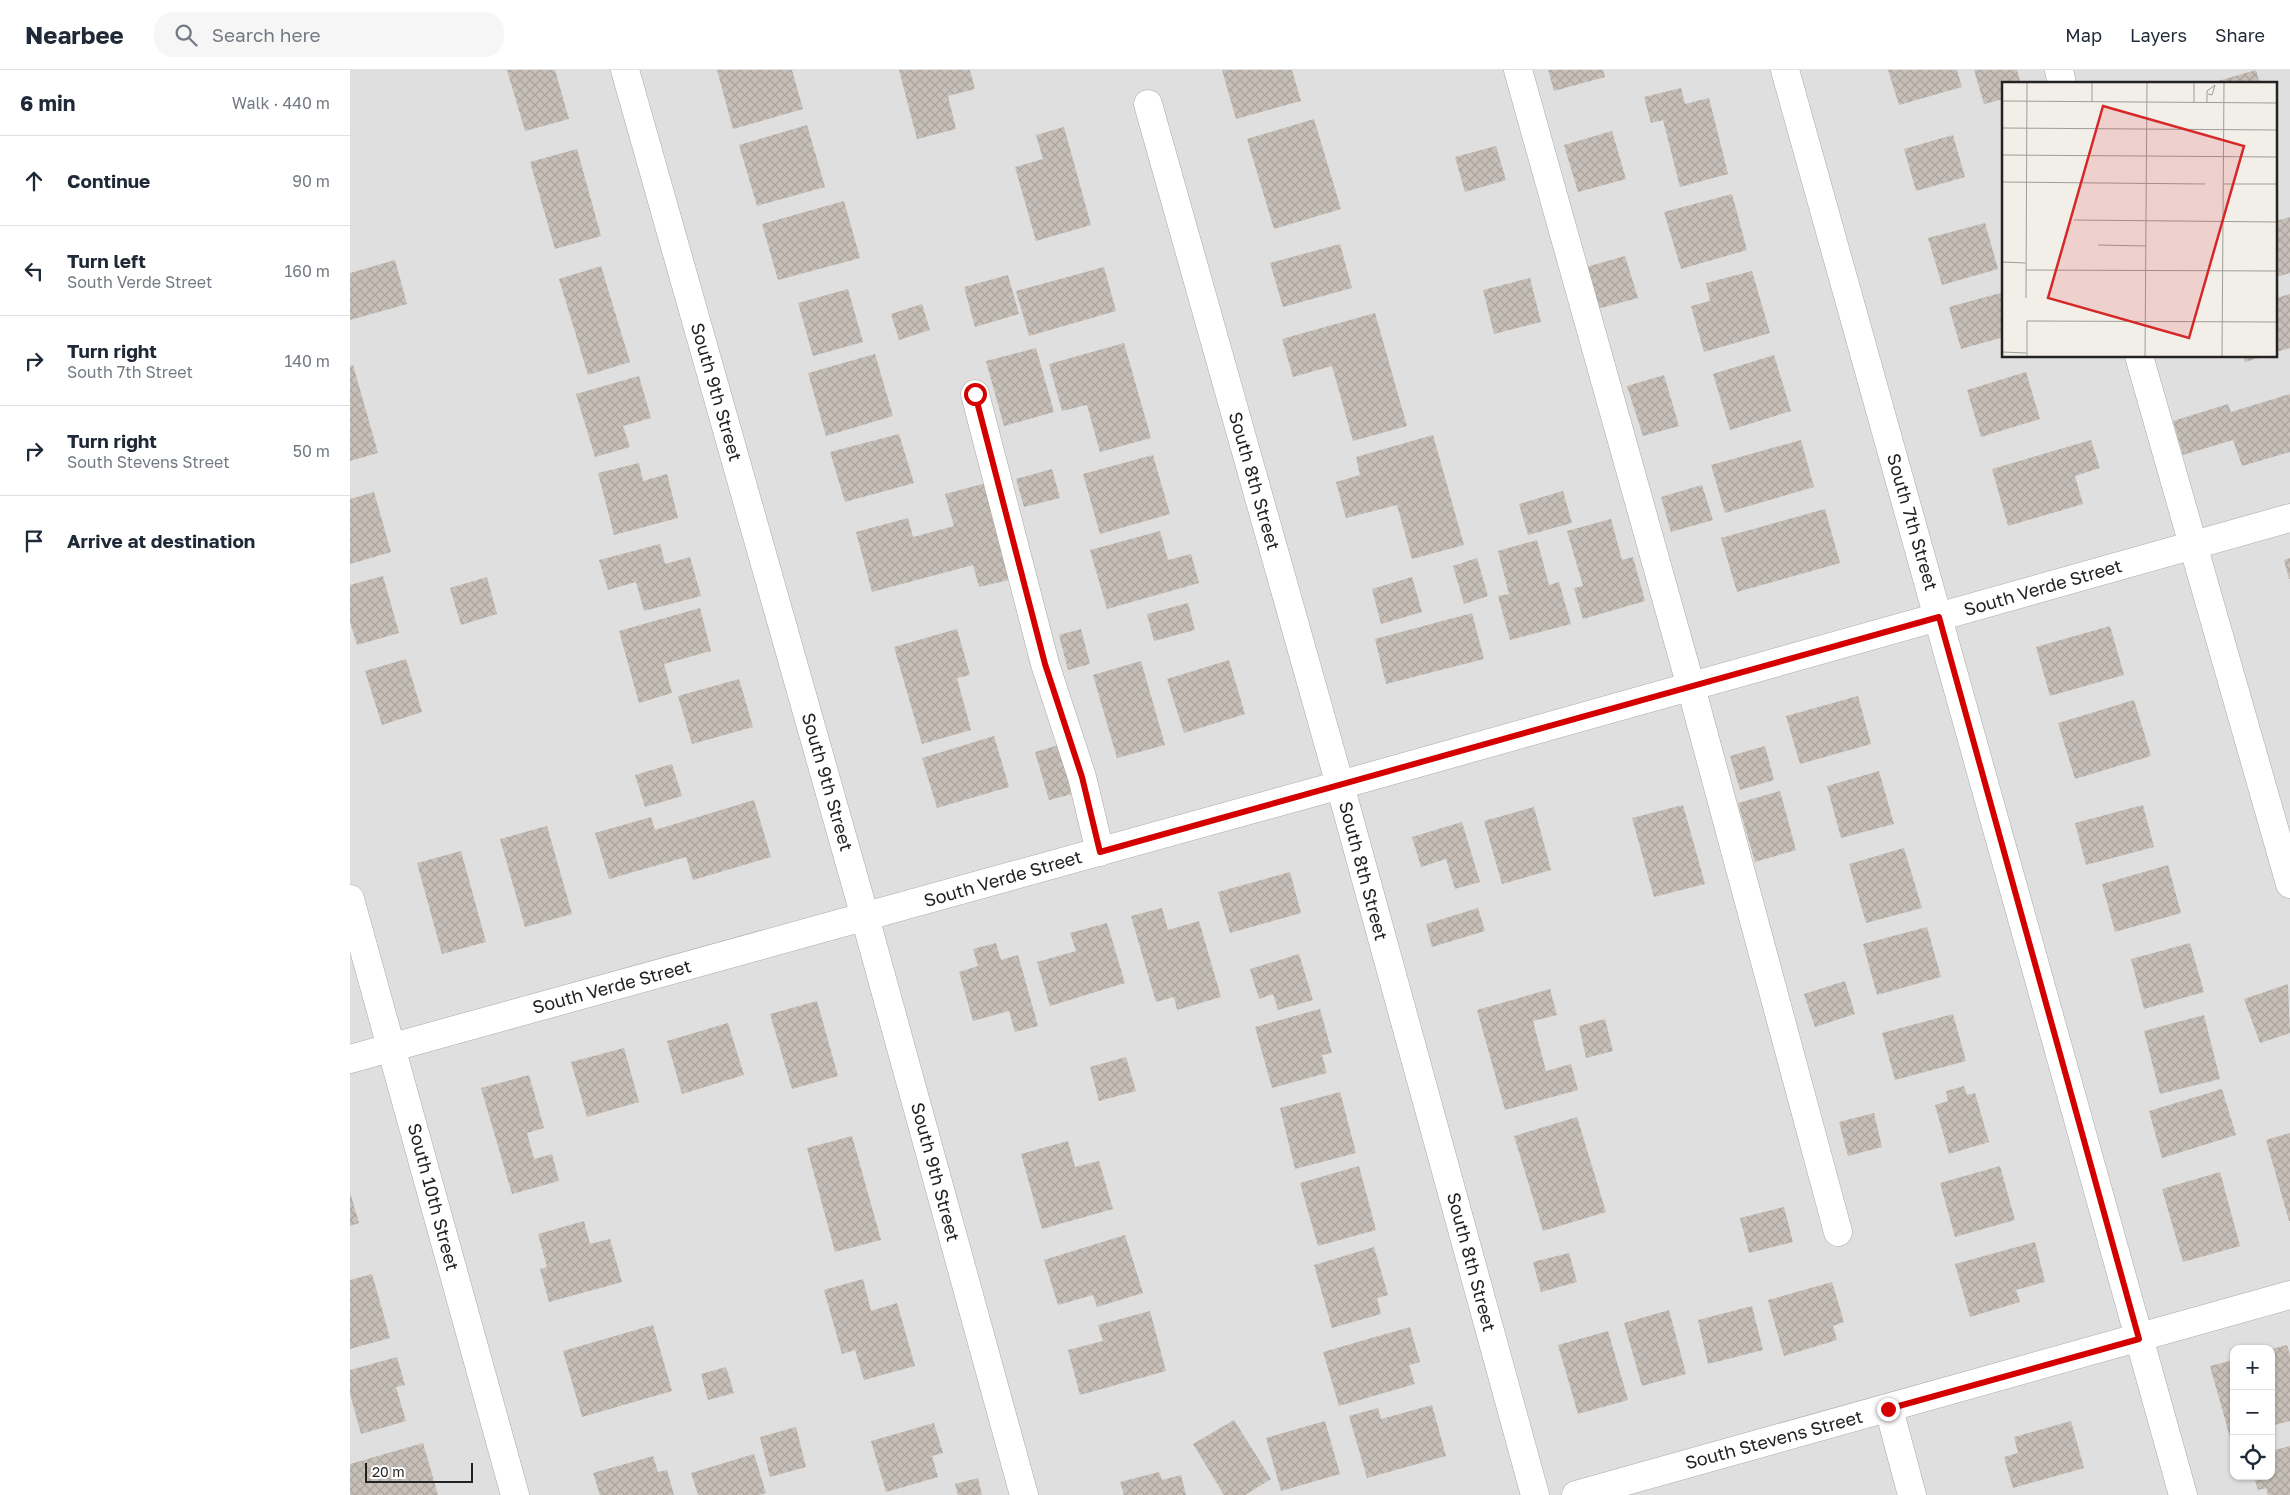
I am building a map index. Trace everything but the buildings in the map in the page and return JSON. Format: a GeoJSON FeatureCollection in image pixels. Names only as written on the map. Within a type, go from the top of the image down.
{"type":"FeatureCollection","features":[{"type":"Feature","properties":{"kind":"street","name":"South 9th Street"},"geometry":{"type":"LineString","coordinates":[[625,70],[865,918],[1024,1495]]}},
{"type":"Feature","properties":{"kind":"street"},"geometry":{"type":"LineString","coordinates":[[1518,70],[1691,686],[1838,1232]]}},
{"type":"Feature","properties":{"kind":"street","name":"South 7th Street"},"geometry":{"type":"LineString","coordinates":[[1785,70],[2183,1495]]}},
{"type":"Feature","properties":{"kind":"street","name":"South 8th Street"},"geometry":{"type":"LineString","coordinates":[[1148,104],[1340,785],[1535,1495]]}},
{"type":"Feature","properties":{"kind":"street"},"geometry":{"type":"LineString","coordinates":[[2140,358],[2290,884]]}},
{"type":"Feature","properties":{"kind":"street"},"geometry":{"type":"LineString","coordinates":[[975,394],[1045,664],[1082,777],[1100,852]]}},
{"type":"Feature","properties":{"kind":"street","name":"South Verde Street"},"geometry":{"type":"LineString","coordinates":[[350,1059],[865,918],[2290,518]]}},
{"type":"Feature","properties":{"kind":"street","name":"South 10th Street"},"geometry":{"type":"LineString","coordinates":[[350,900],[515,1495]]}},
{"type":"Feature","properties":{"kind":"street","name":"South Stevens Street"},"geometry":{"type":"LineString","coordinates":[[1576,1495],[2139,1339],[2290,1295]]}},
{"type":"Feature","properties":{"kind":"street"},"geometry":{"type":"LineString","coordinates":[[1888,1409],[1912,1495]]}},
{"type":"Feature","properties":{"kind":"shaded area"},"geometry":{"type":"Polygon","coordinates":[[[350,70],[2290,70],[2290,1495],[350,1495],[350,70]]]}},
{"type":"Feature","properties":{"kind":"route"},"geometry":{"type":"LineString","coordinates":[[975,394],[1045,664],[1082,777],[1100,852],[1939,617],[2139,1339],[1888,1409]]}}]}
